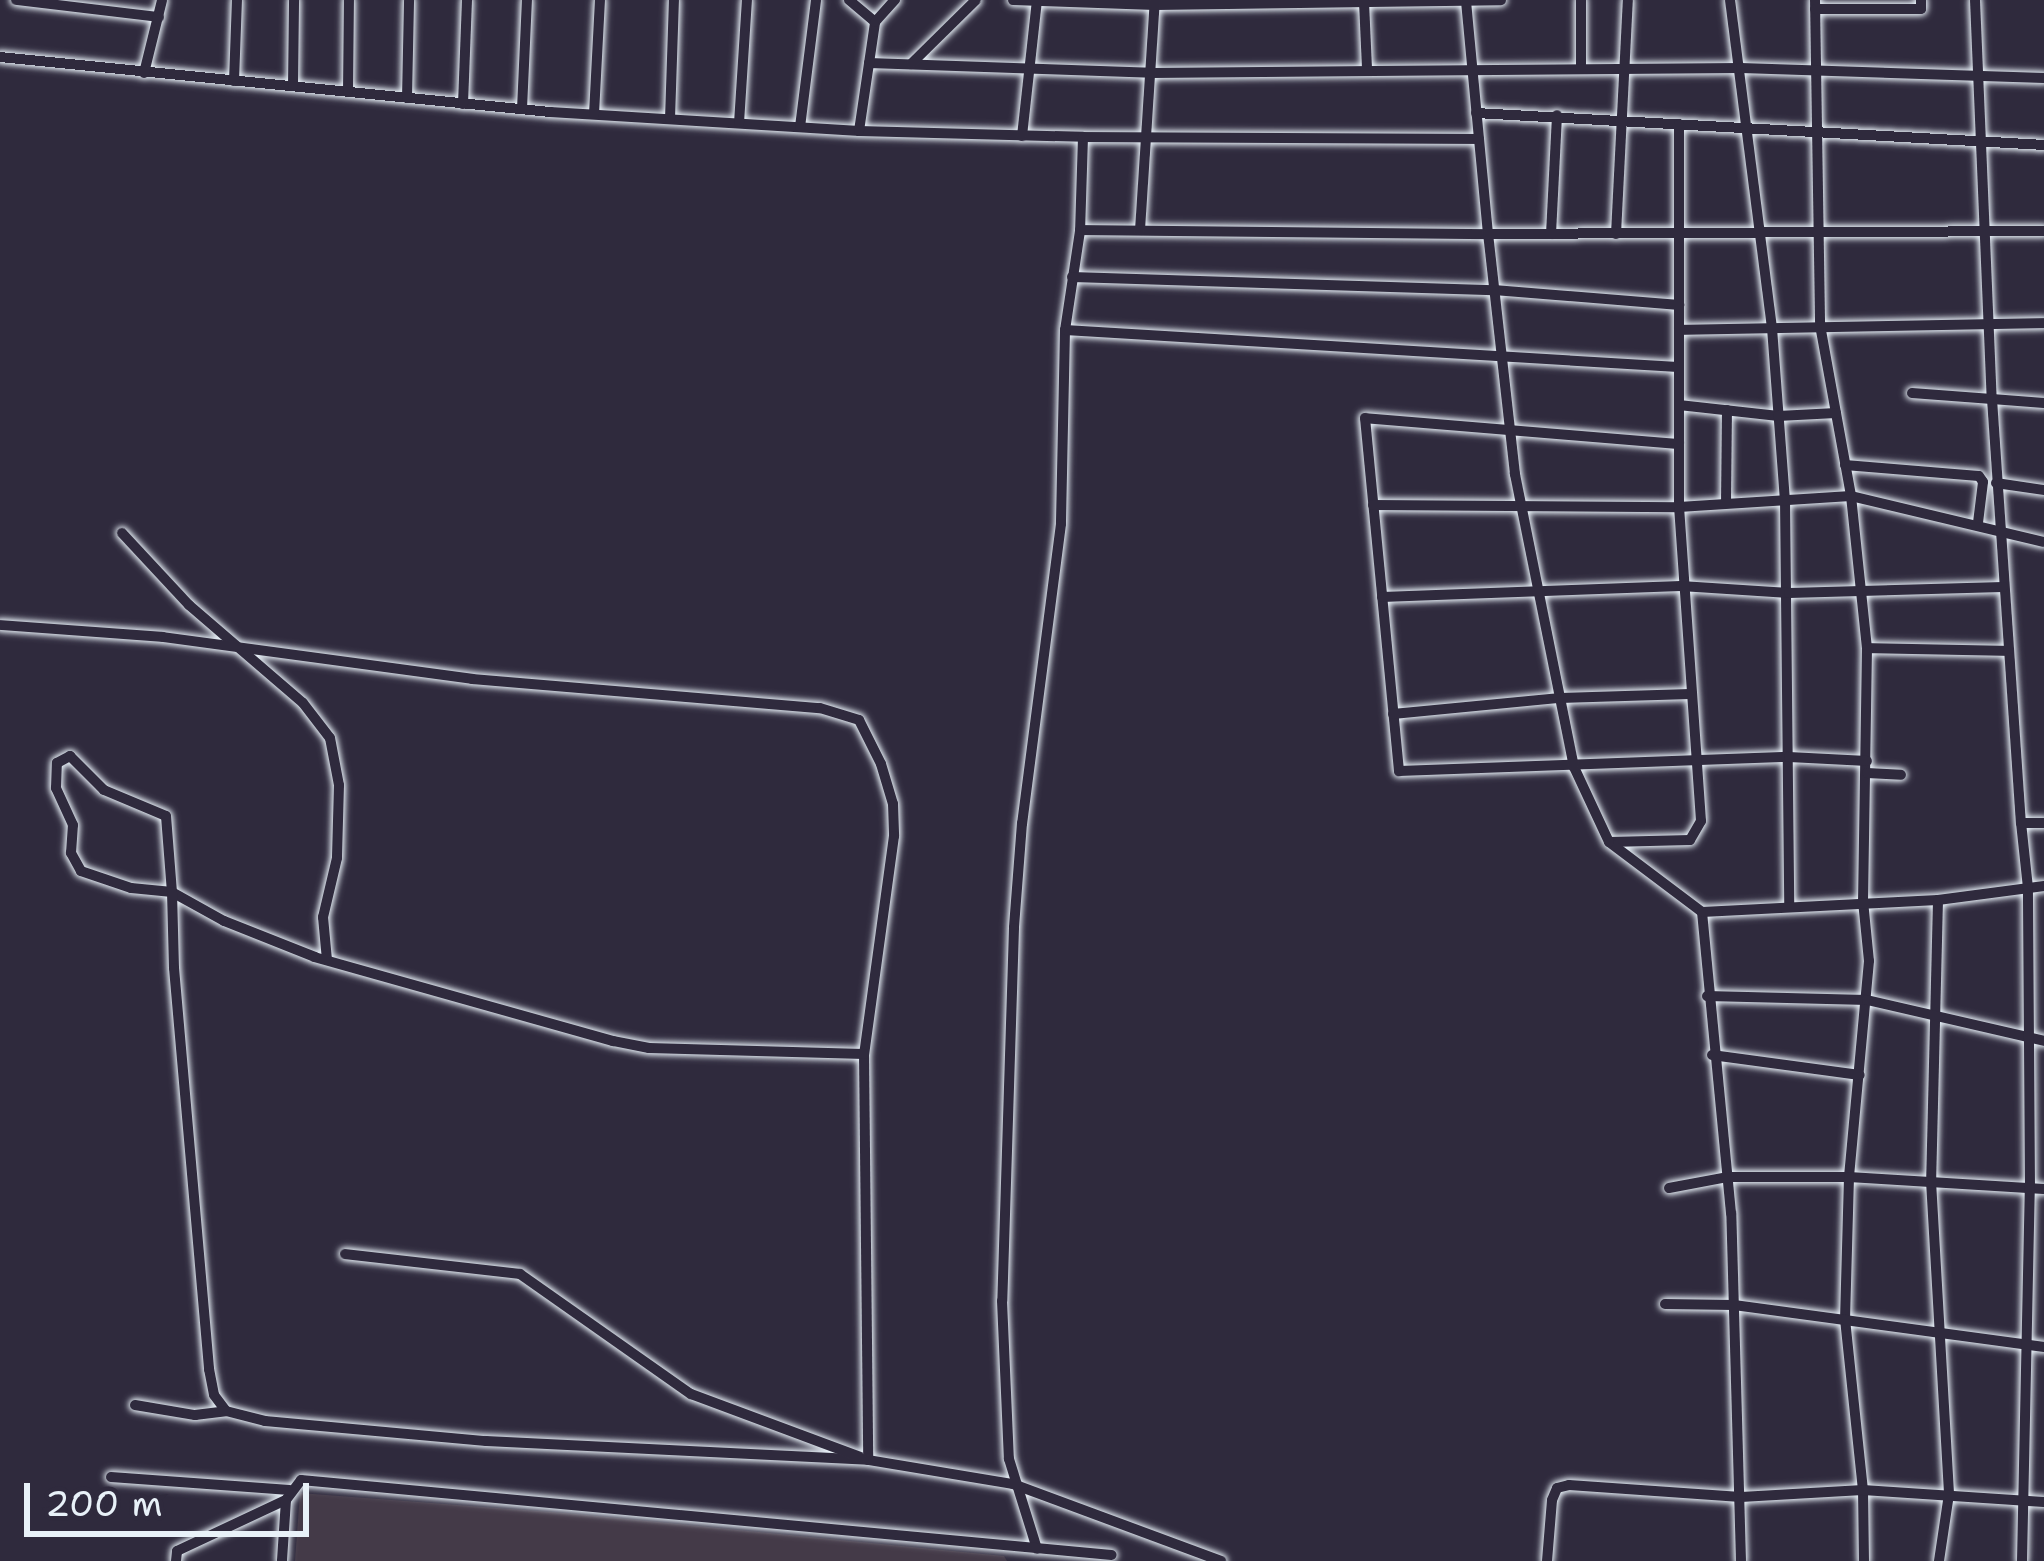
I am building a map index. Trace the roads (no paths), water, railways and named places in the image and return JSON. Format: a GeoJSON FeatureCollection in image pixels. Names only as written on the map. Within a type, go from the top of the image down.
{"type":"FeatureCollection","features":[{"type":"Feature","properties":{"kind":"street"},"geometry":{"type":"LineString","coordinates":[[16,0],[97,4],[159,17]]}},
{"type":"Feature","properties":{"kind":"street"},"geometry":{"type":"LineString","coordinates":[[144,73],[163,0]]}},
{"type":"Feature","properties":{"kind":"street"},"geometry":{"type":"LineString","coordinates":[[234,81],[237,0]]}},
{"type":"Feature","properties":{"kind":"street"},"geometry":{"type":"LineString","coordinates":[[293,86],[294,0]]}},
{"type":"Feature","properties":{"kind":"street"},"geometry":{"type":"LineString","coordinates":[[348,91],[349,0]]}},
{"type":"Feature","properties":{"kind":"street"},"geometry":{"type":"LineString","coordinates":[[407,98],[409,0]]}},
{"type":"Feature","properties":{"kind":"street"},"geometry":{"type":"LineString","coordinates":[[463,104],[466,0]]}},
{"type":"Feature","properties":{"kind":"street"},"geometry":{"type":"LineString","coordinates":[[522,109],[526,0]]}},
{"type":"Feature","properties":{"kind":"street"},"geometry":{"type":"LineString","coordinates":[[594,115],[600,0]]}},
{"type":"Feature","properties":{"kind":"street"},"geometry":{"type":"LineString","coordinates":[[670,119],[674,0]]}},
{"type":"Feature","properties":{"kind":"street"},"geometry":{"type":"LineString","coordinates":[[740,124],[748,0]]}},
{"type":"Feature","properties":{"kind":"street"},"geometry":{"type":"LineString","coordinates":[[800,127],[816,0]]}},
{"type":"Feature","properties":{"kind":"street"},"geometry":{"type":"LineString","coordinates":[[849,0],[875,22]]}},
{"type":"Feature","properties":{"kind":"street"},"geometry":{"type":"LineString","coordinates":[[860,131],[875,22],[896,0]]}},
{"type":"Feature","properties":{"kind":"street"},"geometry":{"type":"LineString","coordinates":[[911,64],[976,0]]}},
{"type":"Feature","properties":{"kind":"street"},"geometry":{"type":"LineString","coordinates":[[1013,0],[1501,0]]}},
{"type":"Feature","properties":{"kind":"street"},"geometry":{"type":"LineString","coordinates":[[1466,0],[1494,290],[1522,507],[1574,767],[1609,842],[1702,912],[1938,900],[2044,886]]}},
{"type":"Feature","properties":{"kind":"street"},"geometry":{"type":"LineString","coordinates":[[1581,0],[1581,68]]}},
{"type":"Feature","properties":{"kind":"street"},"geometry":{"type":"LineString","coordinates":[[1616,234],[1628,0]]}},
{"type":"Feature","properties":{"kind":"street"},"geometry":{"type":"LineString","coordinates":[[1730,0],[1772,328],[1785,500],[1789,906]]}},
{"type":"Feature","properties":{"kind":"street"},"geometry":{"type":"LineString","coordinates":[[1864,1561],[1863,1490],[1845,1319],[1849,1177],[1867,1000],[1863,902],[1867,648],[1851,496],[1820,326],[1815,4],[1921,8],[1921,0]]}},
{"type":"Feature","properties":{"kind":"street"},"geometry":{"type":"LineString","coordinates":[[1975,0],[1996,482],[2028,888],[2025,1036],[2037,1188],[2026,1343],[2021,1561]]}},
{"type":"Feature","properties":{"kind":"street"},"geometry":{"type":"LineString","coordinates":[[1022,136],[1037,1]]}},
{"type":"Feature","properties":{"kind":"street"},"geometry":{"type":"LineString","coordinates":[[1364,2],[1366,69]]}},
{"type":"Feature","properties":{"kind":"street"},"geometry":{"type":"LineString","coordinates":[[1140,230],[1155,3]]}},
{"type":"Feature","properties":{"kind":"street"},"geometry":{"type":"LineString","coordinates":[[0,57],[463,104],[860,131],[1479,139]]}},
{"type":"Feature","properties":{"kind":"street"},"geometry":{"type":"LineString","coordinates":[[869,63],[1151,73],[1741,68],[2044,78]]}},
{"type":"Feature","properties":{"kind":"street"},"geometry":{"type":"LineString","coordinates":[[1476,113],[1749,124],[2044,145]]}},
{"type":"Feature","properties":{"kind":"street"},"geometry":{"type":"LineString","coordinates":[[1551,234],[1557,115]]}},
{"type":"Feature","properties":{"kind":"street"},"geometry":{"type":"LineString","coordinates":[[1609,842],[1690,840],[1701,821],[1681,586],[1679,124]]}},
{"type":"Feature","properties":{"kind":"street"},"geometry":{"type":"LineString","coordinates":[[1037,1549],[1013,1484],[1002,1301],[1014,928],[1022,823],[1061,524],[1065,330],[1080,230],[1083,137]]}},
{"type":"Feature","properties":{"kind":"street"},"geometry":{"type":"LineString","coordinates":[[1080,230],[1818,235],[2044,231]]}},
{"type":"Feature","properties":{"kind":"street"},"geometry":{"type":"LineString","coordinates":[[1072,277],[1494,290],[1679,305]]}},
{"type":"Feature","properties":{"kind":"street"},"geometry":{"type":"LineString","coordinates":[[1679,331],[2044,323]]}},
{"type":"Feature","properties":{"kind":"street"},"geometry":{"type":"LineString","coordinates":[[1065,330],[1678,368]]}},
{"type":"Feature","properties":{"kind":"street"},"geometry":{"type":"LineString","coordinates":[[1912,393],[2044,403]]}},
{"type":"Feature","properties":{"kind":"street"},"geometry":{"type":"LineString","coordinates":[[1679,405],[1778,416],[1836,413]]}},
{"type":"Feature","properties":{"kind":"street"},"geometry":{"type":"LineString","coordinates":[[1726,503],[1727,410]]}},
{"type":"Feature","properties":{"kind":"street"},"geometry":{"type":"LineString","coordinates":[[1679,445],[1365,418],[1399,771],[1789,757],[1901,776]]}},
{"type":"Feature","properties":{"kind":"street"},"geometry":{"type":"LineString","coordinates":[[1845,465],[1978,476],[1983,482],[1978,524]]}},
{"type":"Feature","properties":{"kind":"street"},"geometry":{"type":"LineString","coordinates":[[1996,482],[2044,490]]}},
{"type":"Feature","properties":{"kind":"street"},"geometry":{"type":"LineString","coordinates":[[1373,506],[1679,507],[1851,496],[2044,542]]}},
{"type":"Feature","properties":{"kind":"street"},"geometry":{"type":"LineString","coordinates":[[122,533],[237,649],[303,704],[330,738],[339,785],[337,858],[323,917],[327,960]]}},
{"type":"Feature","properties":{"kind":"street"},"geometry":{"type":"LineString","coordinates":[[1382,597],[1681,586],[1789,593],[2003,587]]}},
{"type":"Feature","properties":{"kind":"street"},"geometry":{"type":"LineString","coordinates":[[0,625],[44,625],[472,679],[820,708],[859,719],[881,764],[893,804],[894,836],[864,1054],[868,1460]]}},
{"type":"Feature","properties":{"kind":"street"},"geometry":{"type":"LineString","coordinates":[[1867,648],[2008,651]]}},
{"type":"Feature","properties":{"kind":"street"},"geometry":{"type":"LineString","coordinates":[[1393,714],[1560,698],[1690,694]]}},
{"type":"Feature","properties":{"kind":"street"},"geometry":{"type":"LineString","coordinates":[[226,1411],[214,1395],[209,1370],[172,892],[166,815],[104,790],[70,756],[57,763],[56,788],[73,825],[71,853],[81,871],[131,887],[172,892],[224,921],[327,960],[649,1048],[864,1054]]}},
{"type":"Feature","properties":{"kind":"street"},"geometry":{"type":"LineString","coordinates":[[2021,823],[2044,823]]}},
{"type":"Feature","properties":{"kind":"street"},"geometry":{"type":"LineString","coordinates":[[1938,900],[1931,1181],[1948,1494],[1939,1561]]}},
{"type":"Feature","properties":{"kind":"street"},"geometry":{"type":"LineString","coordinates":[[1702,912],[1734,1305],[1741,1561]]}},
{"type":"Feature","properties":{"kind":"street"},"geometry":{"type":"LineString","coordinates":[[1707,995],[1867,1000],[2044,1041]]}},
{"type":"Feature","properties":{"kind":"street"},"geometry":{"type":"LineString","coordinates":[[2026,1005],[2044,1006]]}},
{"type":"Feature","properties":{"kind":"street"},"geometry":{"type":"LineString","coordinates":[[1712,1054],[1859,1075]]}},
{"type":"Feature","properties":{"kind":"street"},"geometry":{"type":"LineString","coordinates":[[2028,1104],[2044,1107]]}},
{"type":"Feature","properties":{"kind":"street"},"geometry":{"type":"LineString","coordinates":[[1669,1188],[1726,1178],[1849,1177],[2037,1188]]}},
{"type":"Feature","properties":{"kind":"street"},"geometry":{"type":"LineString","coordinates":[[345,1254],[520,1274],[691,1394],[868,1460]]}},
{"type":"Feature","properties":{"kind":"street"},"geometry":{"type":"LineString","coordinates":[[1665,1304],[1734,1305],[2044,1347]]}},
{"type":"Feature","properties":{"kind":"street"},"geometry":{"type":"LineString","coordinates":[[136,1405],[195,1415],[226,1411],[265,1421],[486,1442],[868,1460],[1013,1484],[1221,1561]]}},
{"type":"Feature","properties":{"kind":"street"},"geometry":{"type":"LineString","coordinates":[[111,1477],[288,1495]]}},
{"type":"Feature","properties":{"kind":"street"},"geometry":{"type":"LineString","coordinates":[[176,1561],[177,1551],[288,1495],[301,1480],[1112,1555]]}},
{"type":"Feature","properties":{"kind":"street"},"geometry":{"type":"LineString","coordinates":[[1547,1561],[1552,1501],[1558,1488],[1569,1484],[1741,1497],[1863,1490],[2044,1502]]}},
{"type":"Feature","properties":{"kind":"street"},"geometry":{"type":"LineString","coordinates":[[282,1561],[288,1495]]}}]}
